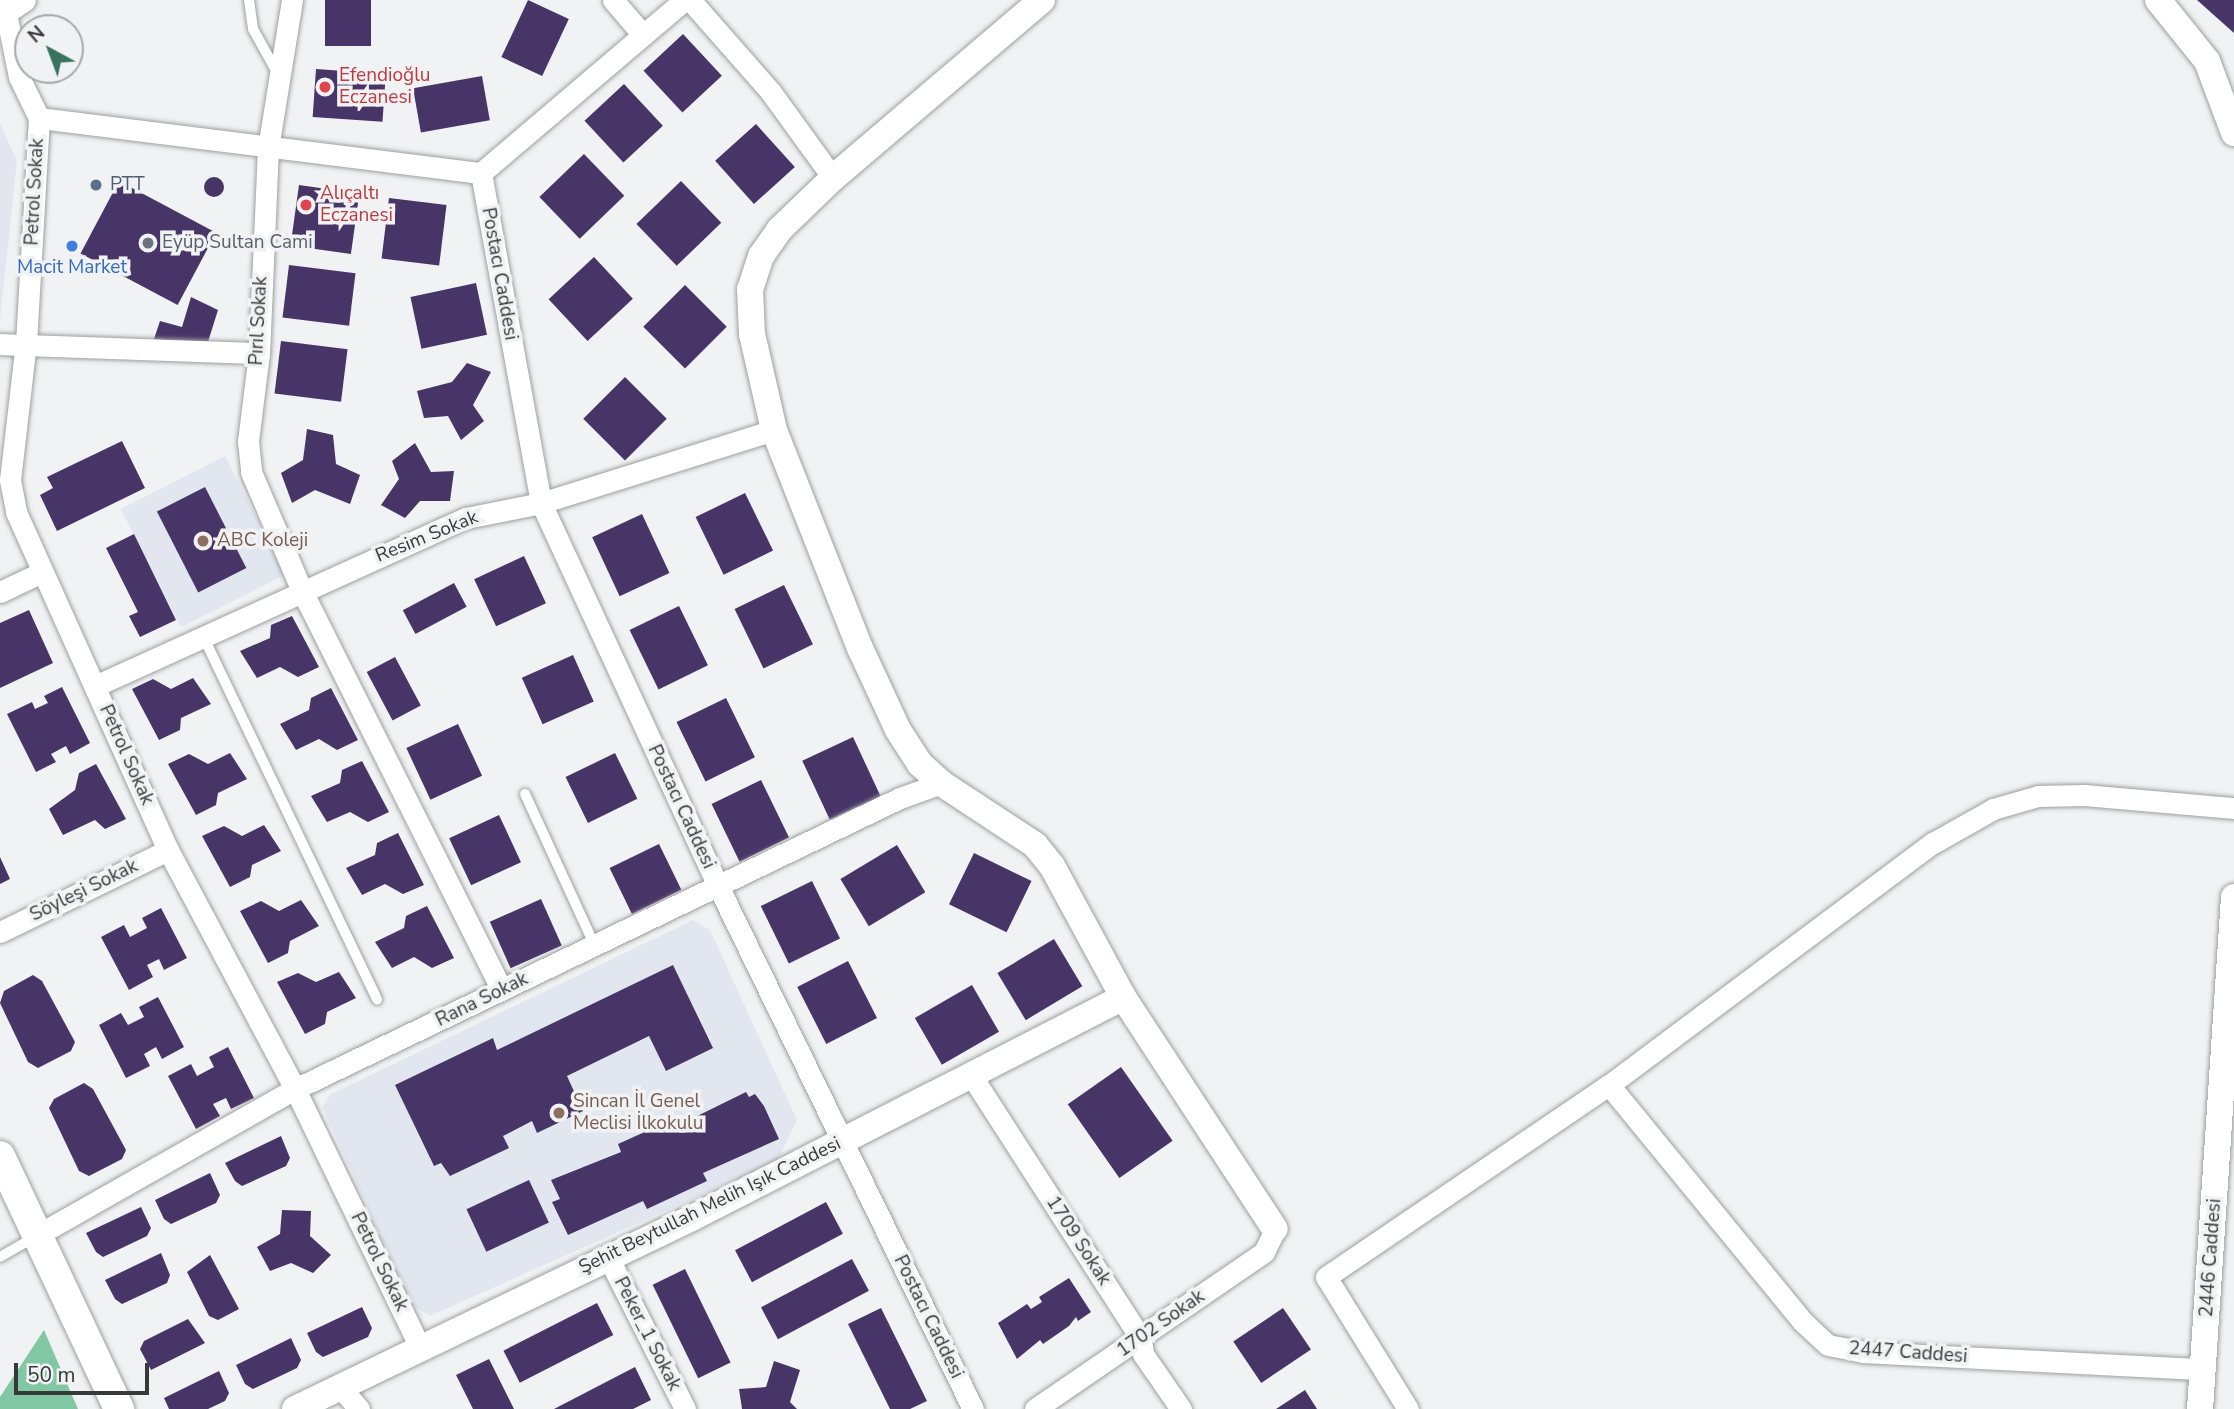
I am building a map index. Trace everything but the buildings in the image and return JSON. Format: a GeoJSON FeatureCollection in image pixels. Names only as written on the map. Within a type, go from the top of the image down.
{"type":"FeatureCollection","features":[{"type":"Feature","properties":{"kind":"main road"},"geometry":{"type":"LineString","coordinates":[[0,1156],[34,1237],[119,1409]]}},
{"type":"Feature","properties":{"kind":"street"},"geometry":{"type":"LineString","coordinates":[[14,58],[2,11],[25,0]]}},
{"type":"Feature","properties":{"kind":"street","name":"Pırıl Sokak"},"geometry":{"type":"LineString","coordinates":[[292,0],[268,148],[259,353],[248,441],[251,472],[302,591],[502,990]]}},
{"type":"Feature","properties":{"kind":"street"},"geometry":{"type":"LineString","coordinates":[[612,0],[643,35]]}},
{"type":"Feature","properties":{"kind":"street"},"geometry":{"type":"LineString","coordinates":[[22,84],[38,118],[481,173],[684,0]]}},
{"type":"Feature","properties":{"kind":"street"},"geometry":{"type":"LineString","coordinates":[[690,0],[770,92],[832,178]]}},
{"type":"Feature","properties":{"kind":"street"},"geometry":{"type":"LineString","coordinates":[[1042,0],[832,178],[780,229],[761,256],[750,289],[752,334],[774,430],[860,648],[898,730],[920,764],[941,783],[1035,845],[1052,866],[1123,997],[1275,1229]]}},
{"type":"Feature","properties":{"kind":"street"},"geometry":{"type":"LineString","coordinates":[[2158,0],[2207,61],[2234,134]]}},
{"type":"Feature","properties":{"kind":"street"},"geometry":{"type":"LineString","coordinates":[[0,59],[14,72]]}},
{"type":"Feature","properties":{"kind":"street","name":"Petrol Sokak"},"geometry":{"type":"LineString","coordinates":[[38,118],[26,342],[10,480],[16,512],[40,573],[95,685],[168,850],[295,1089],[420,1348]]}},
{"type":"Feature","properties":{"kind":"street","name":"Postacı Caddesi"},"geometry":{"type":"LineString","coordinates":[[481,173],[541,503],[840,1142],[973,1409]]}},
{"type":"Feature","properties":{"kind":"street"},"geometry":{"type":"LineString","coordinates":[[0,344],[26,342],[259,353]]}},
{"type":"Feature","properties":{"kind":"street","name":"Resim Sokak"},"geometry":{"type":"LineString","coordinates":[[95,685],[201,634],[466,518],[541,503],[774,430]]}},
{"type":"Feature","properties":{"kind":"street"},"geometry":{"type":"LineString","coordinates":[[0,592],[40,573]]}},
{"type":"Feature","properties":{"kind":"street","name":"Rana Sokak"},"geometry":{"type":"LineString","coordinates":[[34,1237],[295,1089],[719,888],[900,798],[941,783]]}},
{"type":"Feature","properties":{"kind":"street"},"geometry":{"type":"LineString","coordinates":[[1408,1409],[1326,1278],[1609,1085],[1933,843],[1993,809],[2038,796],[2234,808]]}},
{"type":"Feature","properties":{"kind":"street","name":"Söyleşi Sokak"},"geometry":{"type":"LineString","coordinates":[[0,932],[168,850]]}},
{"type":"Feature","properties":{"kind":"street","name":"2446 Caddesi"},"geometry":{"type":"LineString","coordinates":[[2200,1409],[2234,897]]}},
{"type":"Feature","properties":{"kind":"street","name":"Şehit Beytullah Melih Işık Caddesi"},"geometry":{"type":"LineString","coordinates":[[295,1409],[609,1259],[1123,997]]}},
{"type":"Feature","properties":{"kind":"street","name":"1709 Sokak"},"geometry":{"type":"LineString","coordinates":[[971,1075],[1141,1339],[1143,1354],[1181,1409]]}},
{"type":"Feature","properties":{"kind":"street","name":"2447 Caddesi"},"geometry":{"type":"LineString","coordinates":[[1609,1085],[1802,1321],[1828,1345],[1863,1352],[2203,1369]]}},
{"type":"Feature","properties":{"kind":"street","name":"1702 Sokak"},"geometry":{"type":"LineString","coordinates":[[1035,1409],[1141,1339],[1264,1252],[1275,1229]]}},
{"type":"Feature","properties":{"kind":"street","name":"Peker_1 Sokak"},"geometry":{"type":"LineString","coordinates":[[609,1259],[685,1409]]}},
{"type":"Feature","properties":{"kind":"street"},"geometry":{"type":"LineString","coordinates":[[340,1387],[359,1409]]}},
{"type":"Feature","properties":{"kind":"lane"},"geometry":{"type":"LineString","coordinates":[[249,0],[253,29],[281,79]]}},
{"type":"Feature","properties":{"kind":"lane"},"geometry":{"type":"LineString","coordinates":[[201,634],[377,999]]}},
{"type":"Feature","properties":{"kind":"lane"},"geometry":{"type":"LineString","coordinates":[[525,794],[595,946]]}},
{"type":"Feature","properties":{"kind":"lane"},"geometry":{"type":"LineString","coordinates":[[0,1257],[34,1237]]}},
{"type":"Feature","properties":{"kind":"shaded area"},"geometry":{"type":"Polygon","coordinates":[[[0,124],[17,161],[0,320],[0,124]]]}},
{"type":"Feature","properties":{"kind":"shaded area","name":"ABC Koleji"},"geometry":{"type":"Polygon","coordinates":[[[225,456],[285,575],[181,628],[121,509],[225,456]]]}},
{"type":"Feature","properties":{"kind":"shaded area","name":"Sincan İl Genel Meclisi İlkokulu"},"geometry":{"type":"Polygon","coordinates":[[[693,920],[710,930],[797,1120],[777,1161],[430,1316],[413,1306],[322,1107],[331,1094],[693,920]]]}},
{"type":"Feature","properties":{"kind":"green space"},"geometry":{"type":"Polygon","coordinates":[[[44,1330],[78,1409],[0,1409],[0,1397],[44,1330]]]}},
{"type":"Feature","properties":{"kind":"place","name":"Efendioğlu Eczanesi"},"geometry":{"type":"Point","coordinates":[325,87]}},
{"type":"Feature","properties":{"kind":"place","name":"PTT"},"geometry":{"type":"Point","coordinates":[96,185]}},
{"type":"Feature","properties":{"kind":"place","name":"Alıçaltı Eczanesi"},"geometry":{"type":"Point","coordinates":[306,205]}},
{"type":"Feature","properties":{"kind":"place","name":"Eyüp Sultan Cami"},"geometry":{"type":"Point","coordinates":[148,243]}},
{"type":"Feature","properties":{"kind":"place","name":"Macit Market"},"geometry":{"type":"Point","coordinates":[72,246]}},
{"type":"Feature","properties":{"kind":"place","name":"ABC Koleji"},"geometry":{"type":"Point","coordinates":[203,541]}},
{"type":"Feature","properties":{"kind":"place","name":"Sincan İl Genel Meclisi İlkokulu"},"geometry":{"type":"Point","coordinates":[559,1113]}}]}
